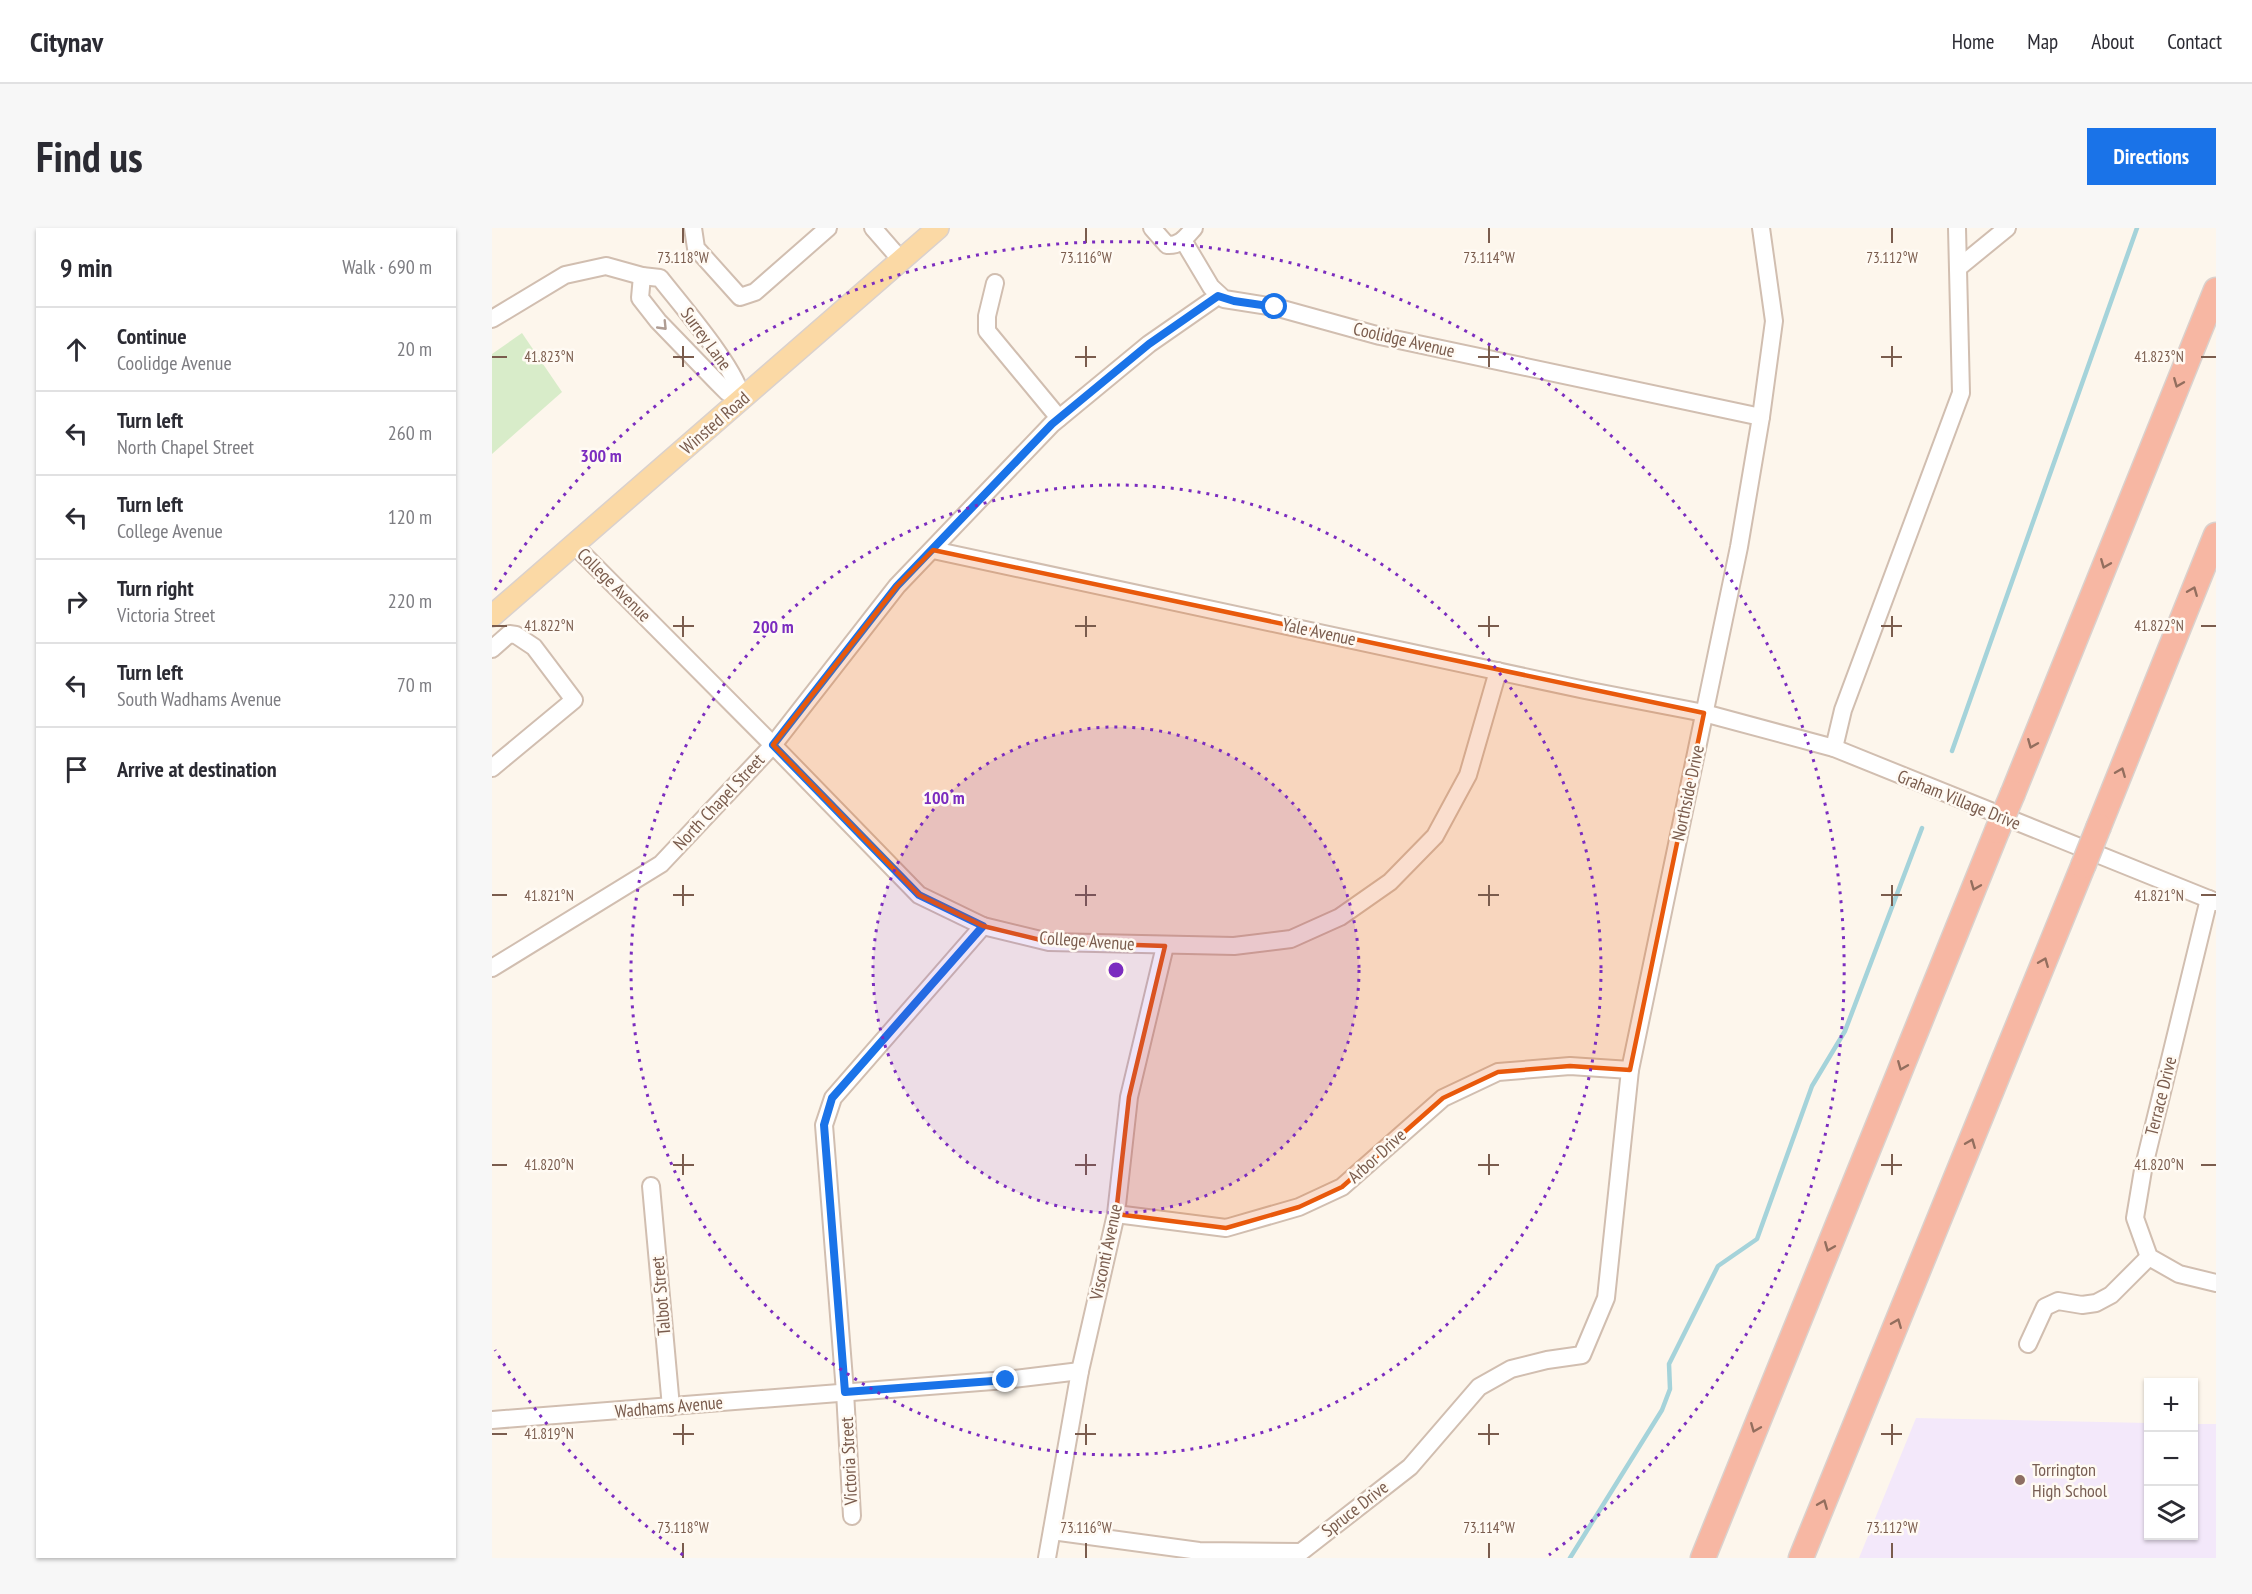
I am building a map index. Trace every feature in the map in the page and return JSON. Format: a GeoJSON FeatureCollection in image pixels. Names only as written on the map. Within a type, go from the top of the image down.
{"type":"FeatureCollection","features":[{"type":"Feature","properties":{"kind":"highway"},"geometry":{"type":"LineString","coordinates":[[1702,1558],[2216,290]]}},
{"type":"Feature","properties":{"kind":"highway"},"geometry":{"type":"LineString","coordinates":[[1801,1558],[2084,866],[2216,535]]}},
{"type":"Feature","properties":{"kind":"main road","name":"Winsted Road"},"geometry":{"type":"LineString","coordinates":[[492,616],[938,228]]}},
{"type":"Feature","properties":{"kind":"street"},"geometry":{"type":"LineString","coordinates":[[693,228],[696,248],[740,297],[755,292],[828,228]]}},
{"type":"Feature","properties":{"kind":"street"},"geometry":{"type":"LineString","coordinates":[[873,228],[901,260]]}},
{"type":"Feature","properties":{"kind":"street"},"geometry":{"type":"LineString","coordinates":[[1152,228],[1167,245],[1175,245],[1189,234],[1211,288],[1218,296]]}},
{"type":"Feature","properties":{"kind":"street","name":"Northside Drive"},"geometry":{"type":"LineString","coordinates":[[1582,1355],[1606,1298],[1630,1070],[1739,547],[1761,417],[1774,321],[1761,228]]}},
{"type":"Feature","properties":{"kind":"street"},"geometry":{"type":"LineString","coordinates":[[1834,748],[1842,710],[1961,393],[1957,228]]}},
{"type":"Feature","properties":{"kind":"street"},"geometry":{"type":"LineString","coordinates":[[1958,268],[2007,228]]}},
{"type":"Feature","properties":{"kind":"street","name":"Surrey Lane"},"geometry":{"type":"LineString","coordinates":[[492,319],[565,275],[606,266],[642,276],[660,278],[727,367],[737,384],[742,400]]}},
{"type":"Feature","properties":{"kind":"street","name":"Surrey Lane"},"geometry":{"type":"LineString","coordinates":[[642,276],[640,298],[658,321],[727,392],[742,400]]}},
{"type":"Feature","properties":{"kind":"street"},"geometry":{"type":"LineString","coordinates":[[995,283],[987,316],[987,331],[1059,418]]}},
{"type":"Feature","properties":{"kind":"street","name":"Coolidge Avenue"},"geometry":{"type":"LineString","coordinates":[[1218,296],[1307,314],[1333,324],[1380,336],[1761,417]]}},
{"type":"Feature","properties":{"kind":"street","name":"North Chapel Street"},"geometry":{"type":"LineString","coordinates":[[492,968],[661,864],[773,745],[897,586],[1059,418],[1149,344],[1218,296]]}},
{"type":"Feature","properties":{"kind":"street","name":"College Avenue"},"geometry":{"type":"LineString","coordinates":[[573,544],[919,895],[983,926],[1049,942],[1234,946],[1291,939],[1340,917],[1390,882],[1435,836],[1468,775],[1498,671]]}},
{"type":"Feature","properties":{"kind":"street","name":"Yale Avenue"},"geometry":{"type":"LineString","coordinates":[[933,550],[1704,713]]}},
{"type":"Feature","properties":{"kind":"street"},"geometry":{"type":"LineString","coordinates":[[492,649],[509,634],[527,642],[534,647],[574,700],[492,768]]}},
{"type":"Feature","properties":{"kind":"street","name":"Graham Village Drive"},"geometry":{"type":"LineString","coordinates":[[1704,713],[1834,748],[2212,901]]}},
{"type":"Feature","properties":{"kind":"street","name":"Terrace Drive"},"geometry":{"type":"LineString","coordinates":[[2149,1257],[2135,1218],[2143,1170],[2212,901]]}},
{"type":"Feature","properties":{"kind":"street","name":"Victoria Street"},"geometry":{"type":"LineString","coordinates":[[852,1516],[845,1392],[824,1125],[832,1098],[983,926]]}},
{"type":"Feature","properties":{"kind":"street","name":"Visconti Avenue"},"geometry":{"type":"LineString","coordinates":[[1047,1558],[1080,1371],[1116,1214],[1130,1097],[1165,946]]}},
{"type":"Feature","properties":{"kind":"street","name":"Arbor Drive"},"geometry":{"type":"LineString","coordinates":[[1116,1214],[1226,1228],[1299,1207],[1342,1187],[1443,1098],[1498,1072],[1570,1066],[1630,1070]]}},
{"type":"Feature","properties":{"kind":"street","name":"Talbot Street"},"geometry":{"type":"LineString","coordinates":[[651,1186],[670,1407]]}},
{"type":"Feature","properties":{"kind":"street"},"geometry":{"type":"LineString","coordinates":[[2028,1344],[2045,1307],[2058,1301],[2082,1305],[2096,1304],[2111,1295],[2149,1257],[2179,1274],[2216,1283]]}},
{"type":"Feature","properties":{"kind":"street","name":"Spruce Drive"},"geometry":{"type":"LineString","coordinates":[[1052,1531],[1199,1551],[1301,1552],[1410,1467],[1479,1387],[1511,1369],[1547,1360],[1582,1355]]}},
{"type":"Feature","properties":{"kind":"street","name":"Wadhams Avenue"},"geometry":{"type":"LineString","coordinates":[[492,1420],[1006,1380],[1080,1371]]}},
{"type":"Feature","properties":{"kind":"highlighted area"},"geometry":{"type":"Polygon","coordinates":[[[933,550],[1704,713],[1630,1070],[1570,1066],[1498,1072],[1443,1098],[1342,1187],[1299,1207],[1226,1228],[1116,1214],[1129,1097],[1165,946],[1049,942],[983,926],[919,895],[773,745],[897,586],[933,550]]]}},
{"type":"Feature","properties":{"kind":"shaded area","name":"Torrington High School"},"geometry":{"type":"Polygon","coordinates":[[[1916,1418],[2144,1423],[2144,1540],[2198,1540],[2198,1424],[2216,1424],[2216,1558],[1859,1558],[1916,1418]]]}},
{"type":"Feature","properties":{"kind":"green space"},"geometry":{"type":"Polygon","coordinates":[[[522,333],[562,392],[492,454],[492,354],[522,333]]]}},
{"type":"Feature","properties":{"kind":"waterway"},"geometry":{"type":"LineString","coordinates":[[1952,751],[2137,228]]}},
{"type":"Feature","properties":{"kind":"waterway"},"geometry":{"type":"LineString","coordinates":[[1570,1558],[1662,1410],[1670,1389],[1669,1364],[1718,1266],[1757,1239],[1812,1086],[1845,1031],[1922,828]]}},
{"type":"Feature","properties":{"kind":"place","name":"Torrington High School"},"geometry":{"type":"Point","coordinates":[2020,1480]}},
{"type":"Feature","properties":{"kind":"route"},"geometry":{"type":"LineString","coordinates":[[1006,1380],[845,1392],[824,1125],[832,1098],[983,926],[919,895],[773,745],[897,586],[1052,424],[1149,344],[1218,296],[1234,301],[1275,307]]}}]}
